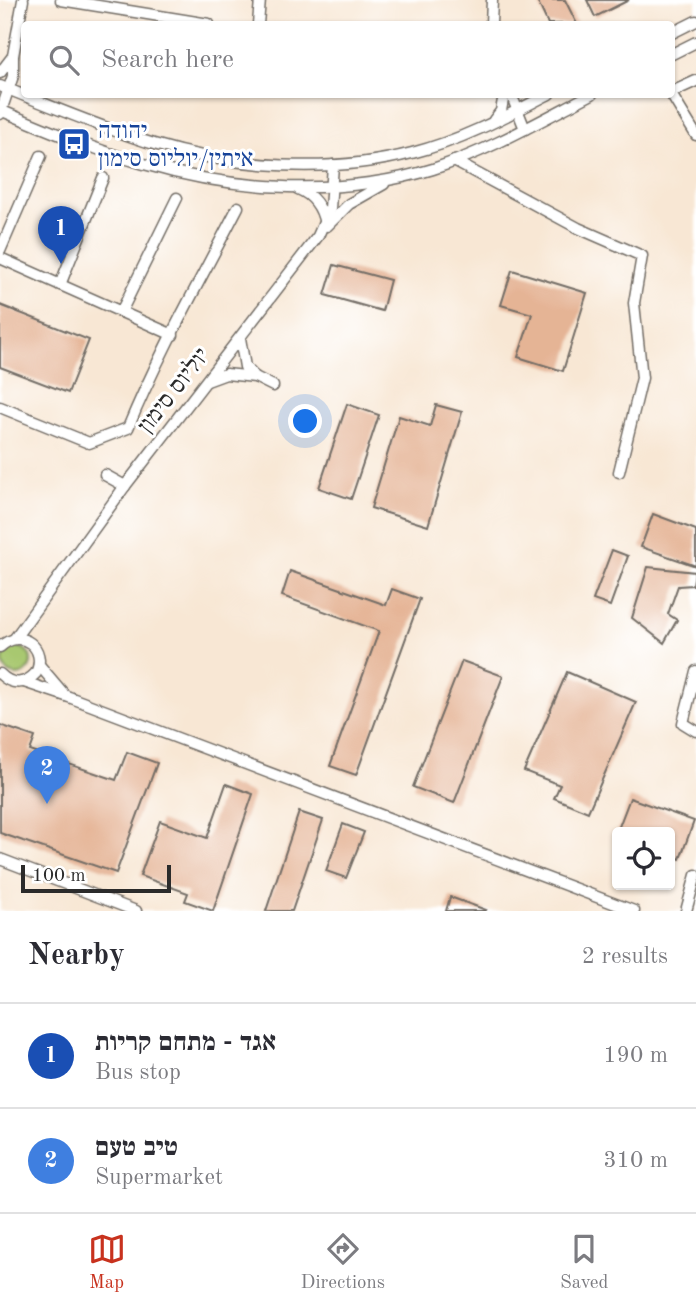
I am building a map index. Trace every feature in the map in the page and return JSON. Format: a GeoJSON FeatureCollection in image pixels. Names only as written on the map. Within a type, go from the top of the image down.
{"type":"FeatureCollection","features":[{"type":"Feature","properties":{"kind":"street"},"geometry":{"type":"LineString","coordinates":[[23,0],[13,56],[14,66],[5,88],[1,112],[144,164],[210,179],[285,186],[333,187],[398,177],[454,161],[526,129],[584,98]]}},
{"type":"Feature","properties":{"kind":"street"},"geometry":{"type":"LineString","coordinates":[[61,0],[190,21]]}},
{"type":"Feature","properties":{"kind":"street"},"geometry":{"type":"LineString","coordinates":[[258,21],[260,0]]}},
{"type":"Feature","properties":{"kind":"street"},"geometry":{"type":"LineString","coordinates":[[491,21],[492,0]]}},
{"type":"Feature","properties":{"kind":"street"},"geometry":{"type":"LineString","coordinates":[[675,31],[696,21]]}},
{"type":"Feature","properties":{"kind":"street"},"geometry":{"type":"LineString","coordinates":[[675,52],[696,42]]}},
{"type":"Feature","properties":{"kind":"street"},"geometry":{"type":"LineString","coordinates":[[675,53],[696,50]]}},
{"type":"Feature","properties":{"kind":"street"},"geometry":{"type":"LineString","coordinates":[[0,73],[13,56]]}},
{"type":"Feature","properties":{"kind":"street"},"geometry":{"type":"LineString","coordinates":[[675,91],[696,81]]}},
{"type":"Feature","properties":{"kind":"street"},"geometry":{"type":"LineString","coordinates":[[29,98],[155,144],[193,154],[285,165],[333,165],[410,154],[450,141],[541,98]]}},
{"type":"Feature","properties":{"kind":"street"},"geometry":{"type":"LineString","coordinates":[[492,123],[501,111],[503,98]]}},
{"type":"Feature","properties":{"kind":"street"},"geometry":{"type":"LineString","coordinates":[[512,98],[526,129]]}},
{"type":"Feature","properties":{"kind":"street"},"geometry":{"type":"LineString","coordinates":[[674,98],[696,135]]}},
{"type":"Feature","properties":{"kind":"street"},"geometry":{"type":"LineString","coordinates":[[0,251],[41,156]]}},
{"type":"Feature","properties":{"kind":"street"},"geometry":{"type":"LineString","coordinates":[[454,161],[578,228],[642,256],[634,303],[642,378],[619,472]]}},
{"type":"Feature","properties":{"kind":"street","name":"יוליוס סימון"},"geometry":{"type":"LineString","coordinates":[[15,638],[125,486],[318,236],[330,209],[333,165]]}},
{"type":"Feature","properties":{"kind":"street"},"geometry":{"type":"LineString","coordinates":[[318,236],[349,204],[398,177]]}},
{"type":"Feature","properties":{"kind":"street"},"geometry":{"type":"LineString","coordinates":[[60,285],[103,178]]}},
{"type":"Feature","properties":{"kind":"street"},"geometry":{"type":"LineString","coordinates":[[285,186],[311,196],[322,213],[325,224]]}},
{"type":"Feature","properties":{"kind":"street"},"geometry":{"type":"LineString","coordinates":[[121,312],[177,198]]}},
{"type":"Feature","properties":{"kind":"street"},"geometry":{"type":"LineString","coordinates":[[0,407],[89,443],[128,428],[151,373],[237,207]]}},
{"type":"Feature","properties":{"kind":"street"},"geometry":{"type":"LineString","coordinates":[[0,258],[173,335]]}},
{"type":"Feature","properties":{"kind":"street"},"geometry":{"type":"LineString","coordinates":[[240,338],[245,367],[255,377],[273,386]]}},
{"type":"Feature","properties":{"kind":"street"},"geometry":{"type":"LineString","coordinates":[[205,383],[226,374],[255,377]]}},
{"type":"Feature","properties":{"kind":"street"},"geometry":{"type":"LineString","coordinates":[[105,475],[125,486]]}},
{"type":"Feature","properties":{"kind":"street"},"geometry":{"type":"LineString","coordinates":[[24,682],[33,677],[40,666],[30,626],[32,612]]}},
{"type":"Feature","properties":{"kind":"street"},"geometry":{"type":"LineString","coordinates":[[0,647],[15,638],[28,640],[34,645]]}},
{"type":"Feature","properties":{"kind":"street"},"geometry":{"type":"LineString","coordinates":[[40,666],[52,683],[69,697]]}},
{"type":"Feature","properties":{"kind":"street"},"geometry":{"type":"LineString","coordinates":[[696,671],[683,723],[696,731]]}},
{"type":"Feature","properties":{"kind":"street"},"geometry":{"type":"LineString","coordinates":[[4,681],[24,682],[69,697],[634,911]]}},
{"type":"Feature","properties":{"kind":"street"},"geometry":{"type":"LineString","coordinates":[[0,859],[136,911]]}},
{"type":"Feature","properties":{"kind":"street"},"geometry":{"type":"LineString","coordinates":[[686,911],[696,876]]}},
{"type":"Feature","properties":{"kind":"green space"},"geometry":{"type":"Polygon","coordinates":[[[17,647],[27,651],[31,661],[27,671],[17,675],[7,671],[3,661],[7,651],[17,647]]]}},
{"type":"Feature","properties":{"kind":"building"},"geometry":{"type":"Polygon","coordinates":[[[537,0],[565,0],[576,21],[547,21],[537,0]]]}},
{"type":"Feature","properties":{"kind":"building"},"geometry":{"type":"Polygon","coordinates":[[[587,0],[629,0],[595,17],[587,0]]]}},
{"type":"Feature","properties":{"kind":"building"},"geometry":{"type":"Polygon","coordinates":[[[334,265],[390,280],[382,311],[325,295],[334,265]]]}},
{"type":"Feature","properties":{"kind":"building"},"geometry":{"type":"Polygon","coordinates":[[[512,270],[587,293],[563,371],[518,357],[532,314],[501,305],[512,270]]]}},
{"type":"Feature","properties":{"kind":"building"},"geometry":{"type":"Polygon","coordinates":[[[0,305],[89,340],[68,393],[0,367],[0,305]]]}},
{"type":"Feature","properties":{"kind":"building"},"geometry":{"type":"Polygon","coordinates":[[[347,404],[379,415],[351,499],[319,488],[347,404]]]}},
{"type":"Feature","properties":{"kind":"building"},"geometry":{"type":"Polygon","coordinates":[[[436,405],[462,412],[428,526],[371,508],[399,416],[430,426],[436,405]]]}},
{"type":"Feature","properties":{"kind":"building"},"geometry":{"type":"Polygon","coordinates":[[[653,514],[696,530],[696,566],[641,547],[653,514]]]}},
{"type":"Feature","properties":{"kind":"building"},"geometry":{"type":"Polygon","coordinates":[[[612,550],[628,556],[610,606],[593,600],[612,550]]]}},
{"type":"Feature","properties":{"kind":"building"},"geometry":{"type":"Polygon","coordinates":[[[648,567],[695,572],[693,585],[678,586],[668,614],[677,620],[664,643],[632,618],[648,567]]]}},
{"type":"Feature","properties":{"kind":"building"},"geometry":{"type":"Polygon","coordinates":[[[290,571],[386,605],[392,589],[420,599],[356,775],[330,766],[379,631],[282,596],[290,571]]]}},
{"type":"Feature","properties":{"kind":"building"},"geometry":{"type":"Polygon","coordinates":[[[462,661],[503,676],[454,803],[413,787],[462,661]]]}},
{"type":"Feature","properties":{"kind":"building"},"geometry":{"type":"Polygon","coordinates":[[[567,672],[636,702],[588,812],[554,798],[560,785],[524,771],[567,672]]]}},
{"type":"Feature","properties":{"kind":"building"},"geometry":{"type":"Polygon","coordinates":[[[0,725],[35,737],[30,751],[116,780],[127,752],[157,763],[116,873],[0,833],[0,725]]]}},
{"type":"Feature","properties":{"kind":"building"},"geometry":{"type":"Polygon","coordinates":[[[226,784],[253,794],[213,911],[185,901],[188,893],[140,876],[160,821],[207,838],[226,784]]]}},
{"type":"Feature","properties":{"kind":"building"},"geometry":{"type":"Polygon","coordinates":[[[630,798],[694,821],[680,859],[675,857],[675,827],[619,827],[630,798]]]}},
{"type":"Feature","properties":{"kind":"building"},"geometry":{"type":"Polygon","coordinates":[[[299,812],[323,820],[292,911],[266,911],[299,812]]]}},
{"type":"Feature","properties":{"kind":"building"},"geometry":{"type":"Polygon","coordinates":[[[343,824],[364,832],[346,878],[326,871],[343,824]]]}},
{"type":"Feature","properties":{"kind":"building"},"geometry":{"type":"Polygon","coordinates":[[[450,897],[486,910],[446,911],[450,897]]]}},
{"type":"Feature","properties":{"kind":"place","name":"יהודה איתין/יוליוס סימון"},"geometry":{"type":"Point","coordinates":[74,144]}},
{"type":"Feature","properties":{"kind":"place","name":"אגד - מתחם קריות"},"geometry":{"type":"Point","coordinates":[61,264]}},
{"type":"Feature","properties":{"kind":"place","name":"טיב טעם"},"geometry":{"type":"Point","coordinates":[47,804]}}]}
